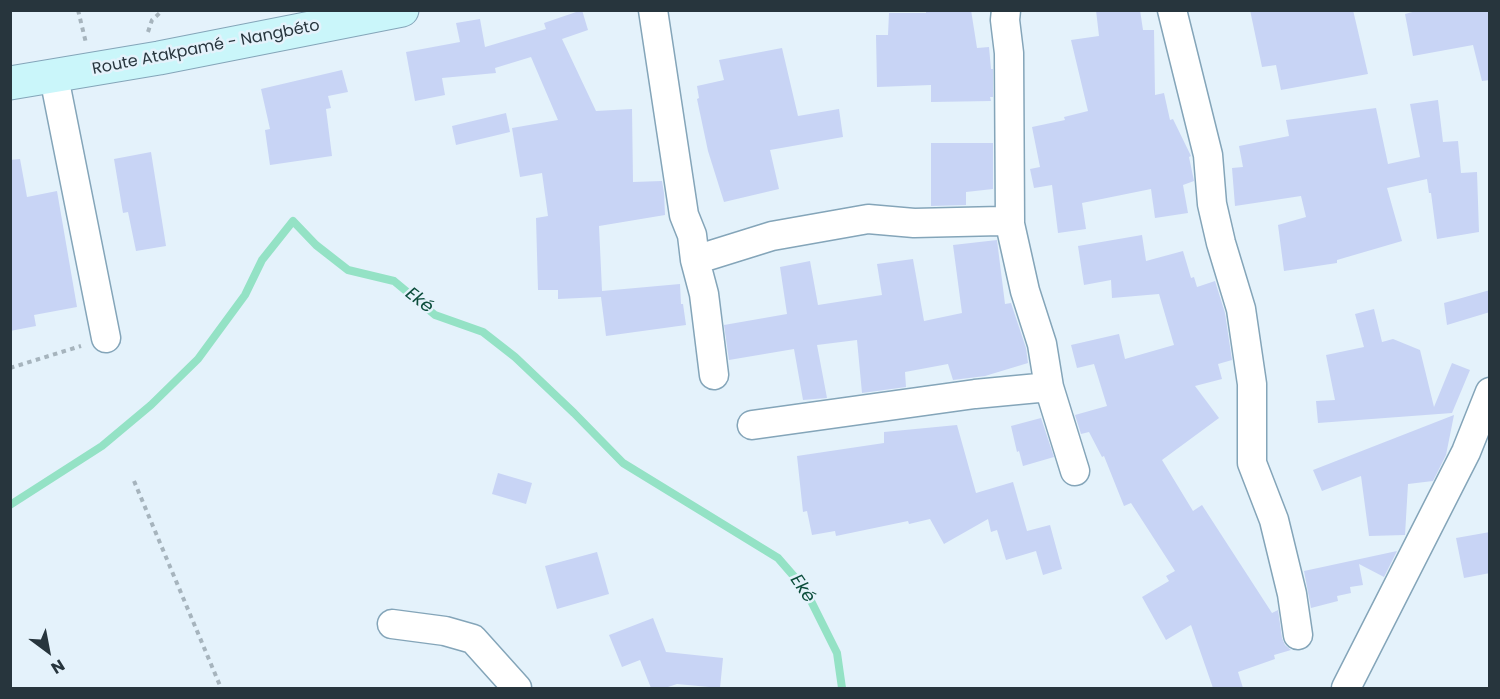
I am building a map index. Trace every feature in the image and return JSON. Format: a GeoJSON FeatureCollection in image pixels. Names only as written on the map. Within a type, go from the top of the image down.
{"type":"FeatureCollection","features":[{"type":"Feature","properties":{"kind":"main road","name":"Route Atakpamé - Nangbéto"},"geometry":{"type":"LineString","coordinates":[[10,83],[54,77],[402,10]]}},
{"type":"Feature","properties":{"kind":"street"},"geometry":{"type":"LineString","coordinates":[[653,10],[684,215],[692,235],[695,260],[704,294],[714,375]]}},
{"type":"Feature","properties":{"kind":"street"},"geometry":{"type":"LineString","coordinates":[[1006,10],[1009,53],[1010,224],[1025,291],[1042,344],[1049,387],[1075,471]]}},
{"type":"Feature","properties":{"kind":"street"},"geometry":{"type":"LineString","coordinates":[[1172,10],[1208,154],[1212,204],[1218,233],[1241,309],[1252,384],[1252,463],[1275,520],[1292,594],[1298,635]]}},
{"type":"Feature","properties":{"kind":"street"},"geometry":{"type":"LineString","coordinates":[[54,77],[106,338]]}},
{"type":"Feature","properties":{"kind":"street"},"geometry":{"type":"LineString","coordinates":[[695,260],[772,236],[868,219],[914,223],[1001,221],[1010,224]]}},
{"type":"Feature","properties":{"kind":"street"},"geometry":{"type":"LineString","coordinates":[[752,425],[975,394],[1049,387]]}},
{"type":"Feature","properties":{"kind":"street"},"geometry":{"type":"LineString","coordinates":[[1346,688],[1478,450],[1490,392]]}},
{"type":"Feature","properties":{"kind":"street"},"geometry":{"type":"LineString","coordinates":[[392,624],[445,631],[473,639],[517,688]]}},
{"type":"Feature","properties":{"kind":"path"},"geometry":{"type":"LineString","coordinates":[[10,368],[106,338]]}},
{"type":"Feature","properties":{"kind":"path"},"geometry":{"type":"LineString","coordinates":[[134,481],[221,688]]}},
{"type":"Feature","properties":{"kind":"building"},"geometry":{"type":"Polygon","coordinates":[[[582,10],[588,30],[562,39],[596,111],[632,109],[633,182],[662,181],[664,193],[665,215],[599,226],[602,291],[680,284],[681,304],[683,304],[686,325],[606,336],[601,297],[558,299],[558,290],[538,290],[536,218],[548,216],[542,173],[520,177],[512,128],[558,120],[531,57],[495,68],[496,73],[442,78],[445,95],[415,101],[406,52],[460,42],[456,23],[480,19],[485,47],[546,29],[544,23],[582,10]]]}},
{"type":"Feature","properties":{"kind":"building"},"geometry":{"type":"Polygon","coordinates":[[[926,10],[971,10],[977,48],[989,47],[991,69],[993,69],[991,101],[931,102],[931,85],[877,87],[876,35],[888,35],[889,13],[926,13],[926,10]]]}},
{"type":"Feature","properties":{"kind":"building"},"geometry":{"type":"Polygon","coordinates":[[[1096,10],[1140,10],[1143,30],[1154,30],[1155,95],[1164,93],[1170,120],[1173,119],[1191,156],[1189,157],[1194,181],[1183,185],[1188,213],[1155,218],[1151,189],[1082,203],[1086,229],[1058,233],[1052,185],[1034,188],[1030,169],[1040,167],[1032,127],[1065,120],[1064,117],[1088,111],[1071,40],[1099,36],[1096,10]]]}},
{"type":"Feature","properties":{"kind":"building"},"geometry":{"type":"Polygon","coordinates":[[[1250,10],[1353,10],[1368,74],[1281,90],[1276,65],[1262,67],[1250,10]]]}},
{"type":"Feature","properties":{"kind":"building"},"geometry":{"type":"Polygon","coordinates":[[[1420,10],[1490,10],[1490,80],[1482,81],[1473,45],[1413,56],[1405,14],[1420,10]]]}},
{"type":"Feature","properties":{"kind":"building"},"geometry":{"type":"Polygon","coordinates":[[[782,48],[798,116],[839,109],[843,137],[770,150],[779,189],[724,202],[708,151],[697,99],[699,98],[697,86],[724,80],[719,60],[782,48]]]}},
{"type":"Feature","properties":{"kind":"building"},"geometry":{"type":"Polygon","coordinates":[[[342,70],[348,92],[328,96],[331,108],[326,109],[332,156],[270,165],[265,130],[270,129],[261,89],[342,70]]]}},
{"type":"Feature","properties":{"kind":"building"},"geometry":{"type":"Polygon","coordinates":[[[1438,100],[1443,142],[1458,141],[1461,173],[1477,172],[1479,232],[1437,239],[1427,179],[1387,188],[1402,241],[1337,260],[1337,263],[1284,271],[1278,225],[1306,217],[1301,196],[1235,206],[1232,168],[1243,167],[1239,146],[1289,136],[1286,120],[1376,108],[1388,164],[1420,157],[1410,104],[1438,100]]]}},
{"type":"Feature","properties":{"kind":"building"},"geometry":{"type":"Polygon","coordinates":[[[506,113],[510,132],[456,145],[452,126],[506,113]]]}},
{"type":"Feature","properties":{"kind":"building"},"geometry":{"type":"Polygon","coordinates":[[[931,143],[993,143],[993,189],[966,192],[966,205],[931,206],[931,143]]]}},
{"type":"Feature","properties":{"kind":"building"},"geometry":{"type":"Polygon","coordinates":[[[151,152],[166,246],[136,251],[128,212],[123,213],[114,159],[151,152]]]}},
{"type":"Feature","properties":{"kind":"building"},"geometry":{"type":"Polygon","coordinates":[[[20,159],[27,197],[57,191],[77,307],[34,315],[36,326],[10,331],[10,160],[20,159]]]}},
{"type":"Feature","properties":{"kind":"building"},"geometry":{"type":"Polygon","coordinates":[[[1142,235],[1146,261],[1183,251],[1191,278],[1194,277],[1197,287],[1215,281],[1225,313],[1232,360],[1218,364],[1222,379],[1195,386],[1219,418],[1162,460],[1193,511],[1202,505],[1272,613],[1278,610],[1282,638],[1291,650],[1274,655],[1275,659],[1238,672],[1243,688],[1213,688],[1191,625],[1166,640],[1142,597],[1169,581],[1166,576],[1175,571],[1131,503],[1124,506],[1104,456],[1102,457],[1089,432],[1081,434],[1075,415],[1107,406],[1094,364],[1077,368],[1071,345],[1119,334],[1125,359],[1174,345],[1159,294],[1112,298],[1111,280],[1084,285],[1078,246],[1142,235]]]}},
{"type":"Feature","properties":{"kind":"building"},"geometry":{"type":"Polygon","coordinates":[[[997,240],[1005,304],[1011,303],[1026,348],[1028,363],[985,376],[953,380],[948,364],[905,372],[906,387],[862,393],[857,340],[817,345],[827,398],[803,400],[794,349],[729,360],[724,325],[787,314],[780,267],[810,261],[818,305],[882,295],[877,264],[913,259],[924,321],[962,313],[953,245],[997,240]]]}},
{"type":"Feature","properties":{"kind":"building"},"geometry":{"type":"Polygon","coordinates":[[[1490,290],[1490,312],[1447,325],[1444,303],[1490,290]]]}},
{"type":"Feature","properties":{"kind":"building"},"geometry":{"type":"Polygon","coordinates":[[[1374,309],[1382,342],[1393,339],[1420,350],[1434,407],[1452,363],[1470,370],[1452,413],[1318,423],[1316,401],[1335,400],[1326,355],[1364,347],[1355,314],[1374,309]]]}},
{"type":"Feature","properties":{"kind":"building"},"geometry":{"type":"Polygon","coordinates":[[[1454,415],[1446,455],[1433,481],[1408,484],[1405,535],[1369,536],[1361,476],[1322,491],[1313,470],[1454,415]]]}},
{"type":"Feature","properties":{"kind":"building"},"geometry":{"type":"Polygon","coordinates":[[[1041,418],[1054,457],[1023,466],[1011,426],[1041,418]]]}},
{"type":"Feature","properties":{"kind":"building"},"geometry":{"type":"Polygon","coordinates":[[[957,425],[976,493],[1013,482],[1027,531],[1050,525],[1062,569],[1043,575],[1036,551],[1006,560],[997,530],[991,532],[988,519],[944,544],[930,519],[909,524],[908,521],[836,536],[835,531],[812,535],[807,511],[803,512],[797,456],[884,443],[884,432],[957,425]]]}},
{"type":"Feature","properties":{"kind":"building"},"geometry":{"type":"Polygon","coordinates":[[[498,473],[532,483],[526,504],[492,494],[498,473]]]}},
{"type":"Feature","properties":{"kind":"building"},"geometry":{"type":"Polygon","coordinates":[[[1490,532],[1490,573],[1464,578],[1456,538],[1490,532]]]}},
{"type":"Feature","properties":{"kind":"building"},"geometry":{"type":"Polygon","coordinates":[[[1397,551],[1384,577],[1359,564],[1363,585],[1350,587],[1351,593],[1337,596],[1338,601],[1311,608],[1304,571],[1397,551]]]}},
{"type":"Feature","properties":{"kind":"building"},"geometry":{"type":"Polygon","coordinates":[[[597,552],[609,594],[557,609],[545,566],[597,552]]]}},
{"type":"Feature","properties":{"kind":"building"},"geometry":{"type":"Polygon","coordinates":[[[653,618],[666,652],[723,658],[720,688],[677,684],[665,688],[651,688],[640,660],[622,667],[609,635],[653,618]]]}},
{"type":"Feature","properties":{"kind":"waterway","name":"Eké"},"geometry":{"type":"LineString","coordinates":[[10,505],[102,446],[151,405],[198,359],[245,295],[262,260],[293,221],[316,245],[348,270],[394,281],[435,315],[483,332],[515,357],[623,463],[778,558],[805,589],[837,653],[842,688]]}}]}
